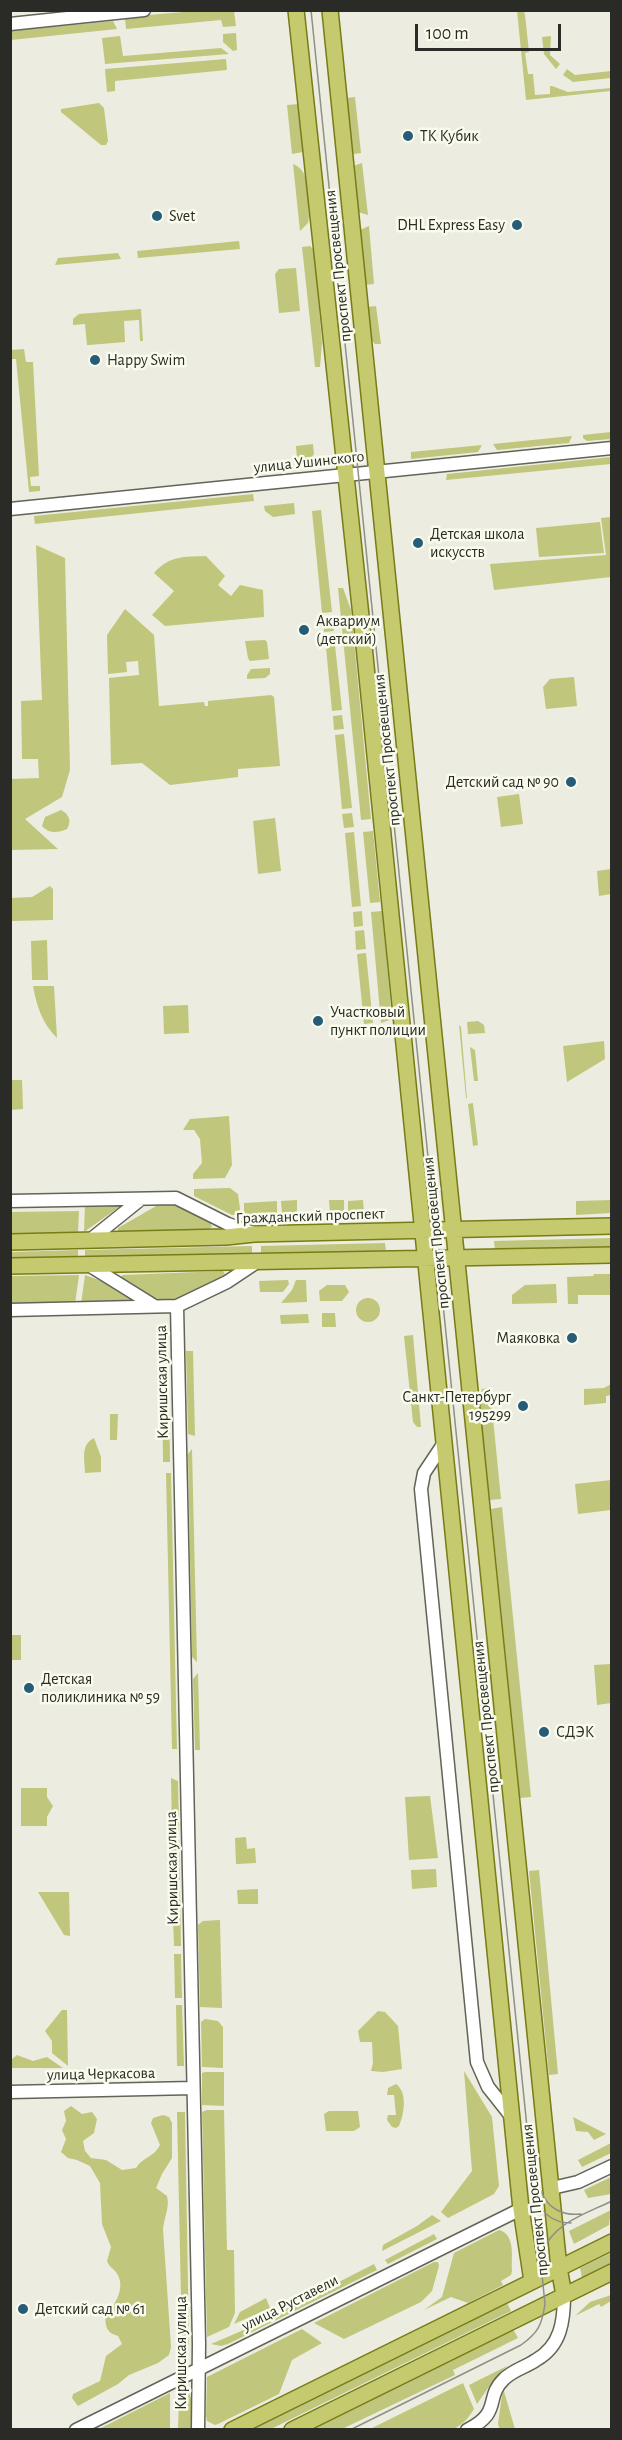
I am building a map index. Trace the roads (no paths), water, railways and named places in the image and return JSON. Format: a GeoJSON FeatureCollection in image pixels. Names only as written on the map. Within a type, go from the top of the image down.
{"type":"FeatureCollection","features":[{"type":"Feature","properties":{"kind":"main road","name":"проспект Просвещения"},"geometry":{"type":"LineString","coordinates":[[296,10],[344,475],[361,616],[520,2209],[532,2281],[564,2295]]}},
{"type":"Feature","properties":{"kind":"main road","name":"проспект Просвещения"},"geometry":{"type":"LineString","coordinates":[[330,10],[564,2295]]}},
{"type":"Feature","properties":{"kind":"main road","name":"Гражданский проспект"},"geometry":{"type":"LineString","coordinates":[[10,1242],[612,1226]]}},
{"type":"Feature","properties":{"kind":"main road"},"geometry":{"type":"LineString","coordinates":[[10,1266],[612,1255]]}},
{"type":"Feature","properties":{"kind":"main road"},"geometry":{"type":"LineString","coordinates":[[232,2430],[612,2242]]}},
{"type":"Feature","properties":{"kind":"main road"},"geometry":{"type":"LineString","coordinates":[[292,2430],[612,2272]]}},
{"type":"Feature","properties":{"kind":"street"},"geometry":{"type":"LineString","coordinates":[[10,24],[144,10]]}},
{"type":"Feature","properties":{"kind":"street","name":"улица Ушинского"},"geometry":{"type":"LineString","coordinates":[[10,509],[612,448]]}},
{"type":"Feature","properties":{"kind":"street"},"geometry":{"type":"LineString","coordinates":[[10,1201],[176,1198],[228,1224],[254,1234]]}},
{"type":"Feature","properties":{"kind":"street"},"geometry":{"type":"LineString","coordinates":[[90,1240],[141,1199]]}},
{"type":"Feature","properties":{"kind":"street"},"geometry":{"type":"LineString","coordinates":[[10,1310],[177,1306],[227,1282],[257,1263]]}},
{"type":"Feature","properties":{"kind":"street"},"geometry":{"type":"LineString","coordinates":[[87,1264],[154,1306]]}},
{"type":"Feature","properties":{"kind":"street","name":"Киришская улица"},"geometry":{"type":"LineString","coordinates":[[177,1306],[198,2430]]}},
{"type":"Feature","properties":{"kind":"street"},"geometry":{"type":"LineString","coordinates":[[444,1443],[424,1473],[421,1489],[477,2062],[488,2086],[511,2116]]}},
{"type":"Feature","properties":{"kind":"street","name":"улица Черкасова"},"geometry":{"type":"LineString","coordinates":[[10,2092],[193,2088]]}},
{"type":"Feature","properties":{"kind":"street"},"geometry":{"type":"LineString","coordinates":[[552,2187],[578,2182],[612,2166]]}},
{"type":"Feature","properties":{"kind":"street","name":"улица Руставели"},"geometry":{"type":"LineString","coordinates":[[76,2430],[520,2209]]}},
{"type":"Feature","properties":{"kind":"street"},"geometry":{"type":"LineString","coordinates":[[467,2430],[486,2419],[498,2386],[504,2378],[538,2360],[553,2346],[562,2326],[564,2295]]}},
{"type":"Feature","properties":{"kind":"tram line"},"geometry":{"type":"LineString","coordinates":[[311,10],[545,2304],[538,2328],[521,2345],[350,2430]]}},
{"type":"Feature","properties":{"kind":"tram line"},"geometry":{"type":"LineString","coordinates":[[541,2191],[552,2207],[557,2210],[568,2214],[581,2214]]}},
{"type":"Feature","properties":{"kind":"tram line"},"geometry":{"type":"LineString","coordinates":[[536,2200],[550,2217],[571,2223]]}},
{"type":"Feature","properties":{"kind":"tram line"},"geometry":{"type":"LineString","coordinates":[[542,2253],[547,2243],[562,2227],[581,2215],[612,2201]]}},
{"type":"Feature","properties":{"kind":"place","name":"ТК Кубик"},"geometry":{"type":"Point","coordinates":[408,136]}},
{"type":"Feature","properties":{"kind":"place","name":"Svet"},"geometry":{"type":"Point","coordinates":[157,216]}},
{"type":"Feature","properties":{"kind":"place","name":"DHL Express Easy"},"geometry":{"type":"Point","coordinates":[517,225]}},
{"type":"Feature","properties":{"kind":"place","name":"Happy Swim"},"geometry":{"type":"Point","coordinates":[95,360]}},
{"type":"Feature","properties":{"kind":"place","name":"Детская школа искусств"},"geometry":{"type":"Point","coordinates":[418,543]}},
{"type":"Feature","properties":{"kind":"place","name":"Аквариум (детский)"},"geometry":{"type":"Point","coordinates":[304,630]}},
{"type":"Feature","properties":{"kind":"place","name":"Детский сад № 90"},"geometry":{"type":"Point","coordinates":[571,782]}},
{"type":"Feature","properties":{"kind":"place","name":"Участковый пункт полиции"},"geometry":{"type":"Point","coordinates":[318,1021]}},
{"type":"Feature","properties":{"kind":"place","name":"Маяковка"},"geometry":{"type":"Point","coordinates":[572,1338]}},
{"type":"Feature","properties":{"kind":"place","name":"Санкт-Петербург 195299"},"geometry":{"type":"Point","coordinates":[523,1406]}},
{"type":"Feature","properties":{"kind":"place","name":"Детская поликлиника № 59"},"geometry":{"type":"Point","coordinates":[29,1688]}},
{"type":"Feature","properties":{"kind":"place","name":"СДЭК"},"geometry":{"type":"Point","coordinates":[544,1732]}},
{"type":"Feature","properties":{"kind":"place","name":"Детский сад № 61"},"geometry":{"type":"Point","coordinates":[23,2309]}}]}
